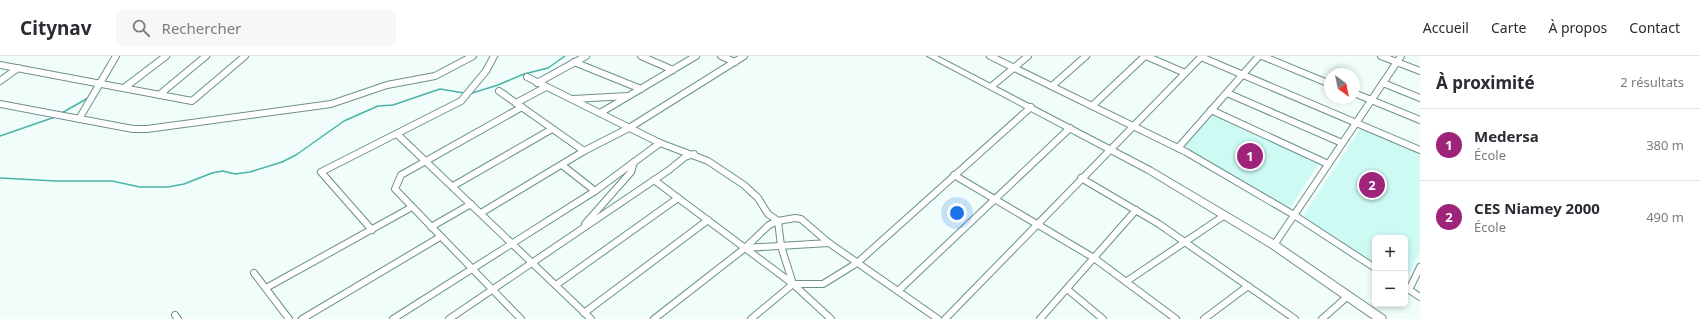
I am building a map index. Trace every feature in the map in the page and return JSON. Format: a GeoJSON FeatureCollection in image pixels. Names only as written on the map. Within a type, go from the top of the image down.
{"type":"FeatureCollection","features":[{"type":"Feature","properties":{"kind":"street"},"geometry":{"type":"LineString","coordinates":[[79,119],[116,56]]}},
{"type":"Feature","properties":{"kind":"street"},"geometry":{"type":"LineString","coordinates":[[124,88],[166,56]]}},
{"type":"Feature","properties":{"kind":"street"},"geometry":{"type":"LineString","coordinates":[[159,95],[206,56]]}},
{"type":"Feature","properties":{"kind":"street"},"geometry":{"type":"LineString","coordinates":[[0,65],[192,101],[245,56]]}},
{"type":"Feature","properties":{"kind":"street"},"geometry":{"type":"LineString","coordinates":[[0,104],[133,129],[147,129],[274,110],[323,106],[387,85],[435,76],[473,56]]}},
{"type":"Feature","properties":{"kind":"street"},"geometry":{"type":"LineString","coordinates":[[372,230],[321,172],[461,101],[486,71],[494,56]]}},
{"type":"Feature","properties":{"kind":"street"},"geometry":{"type":"LineString","coordinates":[[537,83],[586,56]]}},
{"type":"Feature","properties":{"kind":"street"},"geometry":{"type":"LineString","coordinates":[[641,56],[672,70]]}},
{"type":"Feature","properties":{"kind":"street"},"geometry":{"type":"LineString","coordinates":[[600,114],[696,56]]}},
{"type":"Feature","properties":{"kind":"street"},"geometry":{"type":"LineString","coordinates":[[721,56],[735,62]]}},
{"type":"Feature","properties":{"kind":"street"},"geometry":{"type":"LineString","coordinates":[[481,213],[584,152],[629,128],[744,56]]}},
{"type":"Feature","properties":{"kind":"street"},"geometry":{"type":"LineString","coordinates":[[931,56],[992,86],[1149,170],[1274,245],[1381,319]]}},
{"type":"Feature","properties":{"kind":"street"},"geometry":{"type":"LineString","coordinates":[[990,56],[1178,148],[1294,215],[1372,266]]}},
{"type":"Feature","properties":{"kind":"street"},"geometry":{"type":"LineString","coordinates":[[992,86],[1028,56]]}},
{"type":"Feature","properties":{"kind":"street"},"geometry":{"type":"LineString","coordinates":[[1052,86],[1086,56]]}},
{"type":"Feature","properties":{"kind":"street"},"geometry":{"type":"LineString","coordinates":[[1092,106],[1146,56],[1185,73]]}},
{"type":"Feature","properties":{"kind":"street"},"geometry":{"type":"LineString","coordinates":[[945,319],[1201,56],[1420,150]]}},
{"type":"Feature","properties":{"kind":"street"},"geometry":{"type":"LineString","coordinates":[[1178,148],[1259,56]]}},
{"type":"Feature","properties":{"kind":"street"},"geometry":{"type":"LineString","coordinates":[[1262,56],[1324,82]]}},
{"type":"Feature","properties":{"kind":"street"},"geometry":{"type":"LineString","coordinates":[[1380,56],[1420,71]]}},
{"type":"Feature","properties":{"kind":"street"},"geometry":{"type":"LineString","coordinates":[[1274,245],[1401,56]]}},
{"type":"Feature","properties":{"kind":"street"},"geometry":{"type":"LineString","coordinates":[[574,62],[641,89]]}},
{"type":"Feature","properties":{"kind":"street"},"geometry":{"type":"LineString","coordinates":[[0,81],[18,68]]}},
{"type":"Feature","properties":{"kind":"street"},"geometry":{"type":"LineString","coordinates":[[527,78],[660,143],[694,154],[708,161],[744,185],[758,198],[768,214],[778,221],[781,246],[793,284]]}},
{"type":"Feature","properties":{"kind":"street"},"geometry":{"type":"LineString","coordinates":[[1383,83],[1420,98]]}},
{"type":"Feature","properties":{"kind":"street"},"geometry":{"type":"LineString","coordinates":[[516,103],[546,87]]}},
{"type":"Feature","properties":{"kind":"street"},"geometry":{"type":"LineString","coordinates":[[499,90],[584,152]]}},
{"type":"Feature","properties":{"kind":"street"},"geometry":{"type":"LineString","coordinates":[[1227,93],[1342,143]]}},
{"type":"Feature","properties":{"kind":"street"},"geometry":{"type":"LineString","coordinates":[[1360,95],[1420,120]]}},
{"type":"Feature","properties":{"kind":"street"},"geometry":{"type":"LineString","coordinates":[[572,100],[629,96]]}},
{"type":"Feature","properties":{"kind":"street"},"geometry":{"type":"LineString","coordinates":[[521,319],[395,189],[401,175],[522,107]]}},
{"type":"Feature","properties":{"kind":"street"},"geometry":{"type":"LineString","coordinates":[[751,319],[793,284],[812,286],[823,284],[857,263],[1031,107]]}},
{"type":"Feature","properties":{"kind":"street"},"geometry":{"type":"LineString","coordinates":[[1211,110],[1328,164]]}},
{"type":"Feature","properties":{"kind":"street"},"geometry":{"type":"LineString","coordinates":[[898,291],[1070,128]]}},
{"type":"Feature","properties":{"kind":"street"},"geometry":{"type":"LineString","coordinates":[[453,186],[552,129]]}},
{"type":"Feature","properties":{"kind":"street"},"geometry":{"type":"LineString","coordinates":[[397,134],[427,160],[591,319]]}},
{"type":"Feature","properties":{"kind":"street"},"geometry":{"type":"LineString","coordinates":[[393,319],[595,191],[660,143]]}},
{"type":"Feature","properties":{"kind":"street"},"geometry":{"type":"LineString","coordinates":[[449,319],[579,232],[685,157],[694,154]]}},
{"type":"Feature","properties":{"kind":"street"},"geometry":{"type":"LineString","coordinates":[[579,232],[631,172],[634,162]]}},
{"type":"Feature","properties":{"kind":"street"},"geometry":{"type":"LineString","coordinates":[[562,165],[595,191]]}},
{"type":"Feature","properties":{"kind":"street"},"geometry":{"type":"LineString","coordinates":[[954,175],[1094,258],[1127,281],[1176,319]]}},
{"type":"Feature","properties":{"kind":"street"},"geometry":{"type":"LineString","coordinates":[[1081,178],[1136,210],[1295,319]]}},
{"type":"Feature","properties":{"kind":"street"},"geometry":{"type":"LineString","coordinates":[[654,180],[793,284],[831,319]]}},
{"type":"Feature","properties":{"kind":"street"},"geometry":{"type":"LineString","coordinates":[[556,286],[678,198]]}},
{"type":"Feature","properties":{"kind":"street"},"geometry":{"type":"LineString","coordinates":[[431,227],[471,204]]}},
{"type":"Feature","properties":{"kind":"street"},"geometry":{"type":"LineString","coordinates":[[266,288],[412,207]]}},
{"type":"Feature","properties":{"kind":"street"},"geometry":{"type":"LineString","coordinates":[[1040,319],[1136,210]]}},
{"type":"Feature","properties":{"kind":"street"},"geometry":{"type":"LineString","coordinates":[[1127,281],[1225,215]]}},
{"type":"Feature","properties":{"kind":"street"},"geometry":{"type":"LineString","coordinates":[[654,319],[745,248],[769,225],[778,221],[795,218],[801,219],[829,243],[938,319]]}},
{"type":"Feature","properties":{"kind":"street"},"geometry":{"type":"LineString","coordinates":[[584,313],[708,220]]}},
{"type":"Feature","properties":{"kind":"street"},"geometry":{"type":"LineString","coordinates":[[302,319],[440,237]]}},
{"type":"Feature","properties":{"kind":"street"},"geometry":{"type":"LineString","coordinates":[[745,248],[829,243]]}},
{"type":"Feature","properties":{"kind":"street"},"geometry":{"type":"LineString","coordinates":[[1408,286],[1420,267]]}},
{"type":"Feature","properties":{"kind":"street"},"geometry":{"type":"LineString","coordinates":[[254,273],[289,319]]}},
{"type":"Feature","properties":{"kind":"street"},"geometry":{"type":"LineString","coordinates":[[1204,319],[1248,286]]}},
{"type":"Feature","properties":{"kind":"street"},"geometry":{"type":"LineString","coordinates":[[1067,289],[1103,319]]}},
{"type":"Feature","properties":{"kind":"street"},"geometry":{"type":"LineString","coordinates":[[1408,289],[1420,297]]}},
{"type":"Feature","properties":{"kind":"street"},"geometry":{"type":"LineString","coordinates":[[1322,319],[1348,296]]}},
{"type":"Feature","properties":{"kind":"shaded area"},"geometry":{"type":"Polygon","coordinates":[[[1214,113],[1320,162],[1289,209],[1184,147],[1214,113]]]}},
{"type":"Feature","properties":{"kind":"shaded area"},"geometry":{"type":"Polygon","coordinates":[[[1361,128],[1420,152],[1420,252],[1408,276],[1408,235],[1372,235],[1372,263],[1302,218],[1361,128]]]}},
{"type":"Feature","properties":{"kind":"waterway"},"geometry":{"type":"LineString","coordinates":[[469,94],[498,85],[524,74],[548,68],[565,56]]}},
{"type":"Feature","properties":{"kind":"waterway"},"geometry":{"type":"LineString","coordinates":[[0,178],[56,181],[112,181],[140,187],[168,187],[184,184],[212,173],[223,171],[235,174],[250,172],[282,162],[296,155],[344,121],[378,106],[393,105],[440,89],[464,93]]}},
{"type":"Feature","properties":{"kind":"waterway"},"geometry":{"type":"LineString","coordinates":[[60,114],[88,98]]}},
{"type":"Feature","properties":{"kind":"waterway"},"geometry":{"type":"LineString","coordinates":[[0,136],[55,117]]}},
{"type":"Feature","properties":{"kind":"place","name":"Medersa"},"geometry":{"type":"Point","coordinates":[1250,156]}},
{"type":"Feature","properties":{"kind":"place","name":"CES Niamey 2000"},"geometry":{"type":"Point","coordinates":[1372,185]}}]}
